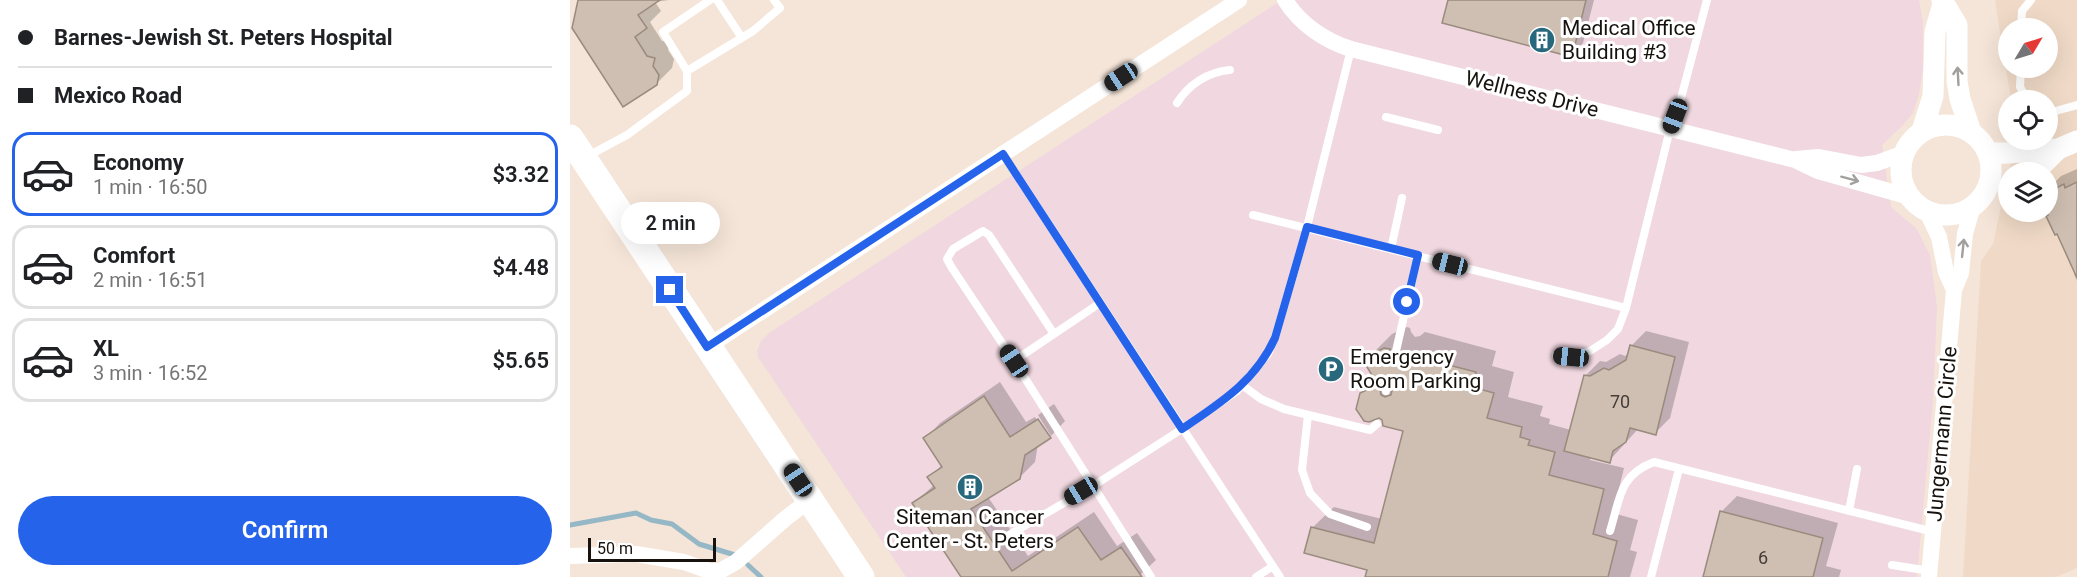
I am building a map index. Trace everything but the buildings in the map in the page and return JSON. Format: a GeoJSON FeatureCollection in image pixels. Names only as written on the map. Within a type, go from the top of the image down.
{"type":"FeatureCollection","features":[{"type":"Feature","properties":{"kind":"main road"},"geometry":{"type":"LineString","coordinates":[[575,151],[861,577]]}},
{"type":"Feature","properties":{"kind":"street"},"geometry":{"type":"LineString","coordinates":[[707,347],[1239,0]]}},
{"type":"Feature","properties":{"kind":"street","name":"Wellness Drive"},"geometry":{"type":"LineString","coordinates":[[1285,0],[1311,29],[1332,43],[1351,49],[1795,160],[1818,171],[1910,197]]}},
{"type":"Feature","properties":{"kind":"street"},"geometry":{"type":"LineString","coordinates":[[1922,132],[1933,96],[1935,32],[1942,2]]}},
{"type":"Feature","properties":{"kind":"street"},"geometry":{"type":"LineString","coordinates":[[1942,2],[1957,25],[1960,99],[1971,132]]}},
{"type":"Feature","properties":{"kind":"street"},"geometry":{"type":"LineString","coordinates":[[1946,124],[1971,132],[1984,146],[1991,168],[1987,188],[1979,201],[1959,213],[1947,215],[1926,210],[1910,197],[1901,177],[1900,166],[1908,145],[1922,132],[1934,126],[1946,124]]}},
{"type":"Feature","properties":{"kind":"street"},"geometry":{"type":"LineString","coordinates":[[1986,152],[2016,153],[2068,145]]}},
{"type":"Feature","properties":{"kind":"street"},"geometry":{"type":"LineString","coordinates":[[2046,162],[2068,145]]}},
{"type":"Feature","properties":{"kind":"street","name":"Wellness Drive"},"geometry":{"type":"LineString","coordinates":[[1795,160],[1820,157],[1861,165],[1877,163],[1904,153]]}},
{"type":"Feature","properties":{"kind":"street"},"geometry":{"type":"LineString","coordinates":[[1987,188],[1998,181]]}},
{"type":"Feature","properties":{"kind":"street","name":"Jungermann Circle"},"geometry":{"type":"LineString","coordinates":[[1930,574],[1954,290],[1961,273],[1965,234],[1973,206]]}},
{"type":"Feature","properties":{"kind":"street","name":"Jungermann Circle"},"geometry":{"type":"LineString","coordinates":[[1926,210],[1939,237],[1946,272],[1954,290]]}},
{"type":"Feature","properties":{"kind":"street"},"geometry":{"type":"LineString","coordinates":[[570,556],[636,554],[684,562],[709,571],[720,572],[736,562],[786,518],[811,500]]}},
{"type":"Feature","properties":{"kind":"lane"},"geometry":{"type":"LineString","coordinates":[[575,151],[627,135],[687,91],[687,71],[663,32],[710,0]]}},
{"type":"Feature","properties":{"kind":"lane"},"geometry":{"type":"LineString","coordinates":[[717,0],[742,38]]}},
{"type":"Feature","properties":{"kind":"lane"},"geometry":{"type":"LineString","coordinates":[[687,71],[753,31],[780,8],[774,0]]}},
{"type":"Feature","properties":{"kind":"lane"},"geometry":{"type":"LineString","coordinates":[[1556,355],[1571,357],[1590,351],[1607,340],[1618,328],[1626,308],[1670,129],[1680,102],[1707,0]]}},
{"type":"Feature","properties":{"kind":"lane"},"geometry":{"type":"LineString","coordinates":[[2022,18],[2022,11],[2031,0]]}},
{"type":"Feature","properties":{"kind":"lane"},"geometry":{"type":"LineString","coordinates":[[1009,536],[1093,486],[1237,391],[1268,354],[1275,338],[1307,227],[1351,49]]}},
{"type":"Feature","properties":{"kind":"lane"},"geometry":{"type":"LineString","coordinates":[[1177,103],[1185,91],[1205,77],[1219,71],[1230,70]]}},
{"type":"Feature","properties":{"kind":"lane"},"geometry":{"type":"LineString","coordinates":[[2058,110],[2077,105]]}},
{"type":"Feature","properties":{"kind":"lane"},"geometry":{"type":"LineString","coordinates":[[1386,117],[1438,130]]}},
{"type":"Feature","properties":{"kind":"lane"},"geometry":{"type":"LineString","coordinates":[[1003,154],[1280,577]]}},
{"type":"Feature","properties":{"kind":"lane"},"geometry":{"type":"LineString","coordinates":[[1391,249],[1402,198]]}},
{"type":"Feature","properties":{"kind":"lane"},"geometry":{"type":"LineString","coordinates":[[1253,215],[1626,308]]}},
{"type":"Feature","properties":{"kind":"lane"},"geometry":{"type":"LineString","coordinates":[[1054,334],[989,235],[983,231],[953,249],[947,259],[952,268],[1151,577]]}},
{"type":"Feature","properties":{"kind":"lane"},"geometry":{"type":"LineString","coordinates":[[1396,351],[1418,255]]}},
{"type":"Feature","properties":{"kind":"lane"},"geometry":{"type":"LineString","coordinates":[[1014,361],[1100,303]]}},
{"type":"Feature","properties":{"kind":"lane"},"geometry":{"type":"LineString","coordinates":[[1242,385],[1261,399],[1308,416],[1370,430],[1377,424]]}},
{"type":"Feature","properties":{"kind":"lane"},"geometry":{"type":"LineString","coordinates":[[1308,416],[1302,470],[1310,494],[1330,514],[1367,527]]}},
{"type":"Feature","properties":{"kind":"lane"},"geometry":{"type":"LineString","coordinates":[[1610,531],[1629,476],[1654,462],[1934,532]]}},
{"type":"Feature","properties":{"kind":"lane"},"geometry":{"type":"LineString","coordinates":[[1652,577],[1679,469]]}},
{"type":"Feature","properties":{"kind":"lane"},"geometry":{"type":"LineString","coordinates":[[1849,511],[1857,469]]}},
{"type":"Feature","properties":{"kind":"lane"},"geometry":{"type":"LineString","coordinates":[[1892,565],[1930,574]]}},
{"type":"Feature","properties":{"kind":"lane"},"geometry":{"type":"LineString","coordinates":[[1256,577],[1273,566]]}},
{"type":"Feature","properties":{"kind":"shaded area"},"geometry":{"type":"Polygon","coordinates":[[[1282,0],[1919,0],[1923,22],[1923,69],[1919,94],[1913,113],[1882,145],[1891,207],[1916,228],[1930,255],[1937,307],[1933,400],[1917,577],[906,577],[758,357],[757,351],[761,341],[769,333],[1282,0]]]}},
{"type":"Feature","properties":{"kind":"shaded area"},"geometry":{"type":"Polygon","coordinates":[[[1997,0],[2077,0],[2077,568],[2056,577],[1963,577],[1981,261],[1993,244],[1998,221],[2058,222],[2058,162],[2011,162],[2014,150],[2058,150],[2058,90],[2009,90],[2007,78],[2058,78],[2058,18],[1998,20],[1995,1],[1997,0]]]}},
{"type":"Feature","properties":{"kind":"waterway"},"geometry":{"type":"LineString","coordinates":[[570,525],[636,513],[651,520],[672,524],[699,544],[735,555]]}},
{"type":"Feature","properties":{"kind":"waterway"},"geometry":{"type":"LineString","coordinates":[[748,565],[761,577]]}},
{"type":"Feature","properties":{"kind":"place","name":"Medical Office Building #3"},"geometry":{"type":"Point","coordinates":[1542,40]}},
{"type":"Feature","properties":{"kind":"place","name":"Emergency Room Parking"},"geometry":{"type":"Point","coordinates":[1331,369]}},
{"type":"Feature","properties":{"kind":"place","name":"Siteman Cancer Center - St. Peters"},"geometry":{"type":"Point","coordinates":[970,487]}},
{"type":"Feature","properties":{"kind":"route"},"geometry":{"type":"LineString","coordinates":[[670,290],[707,347],[1003,154],[1182,429],[1237,391],[1268,354],[1275,338],[1307,227],[1418,255],[1407,302]]}}]}
